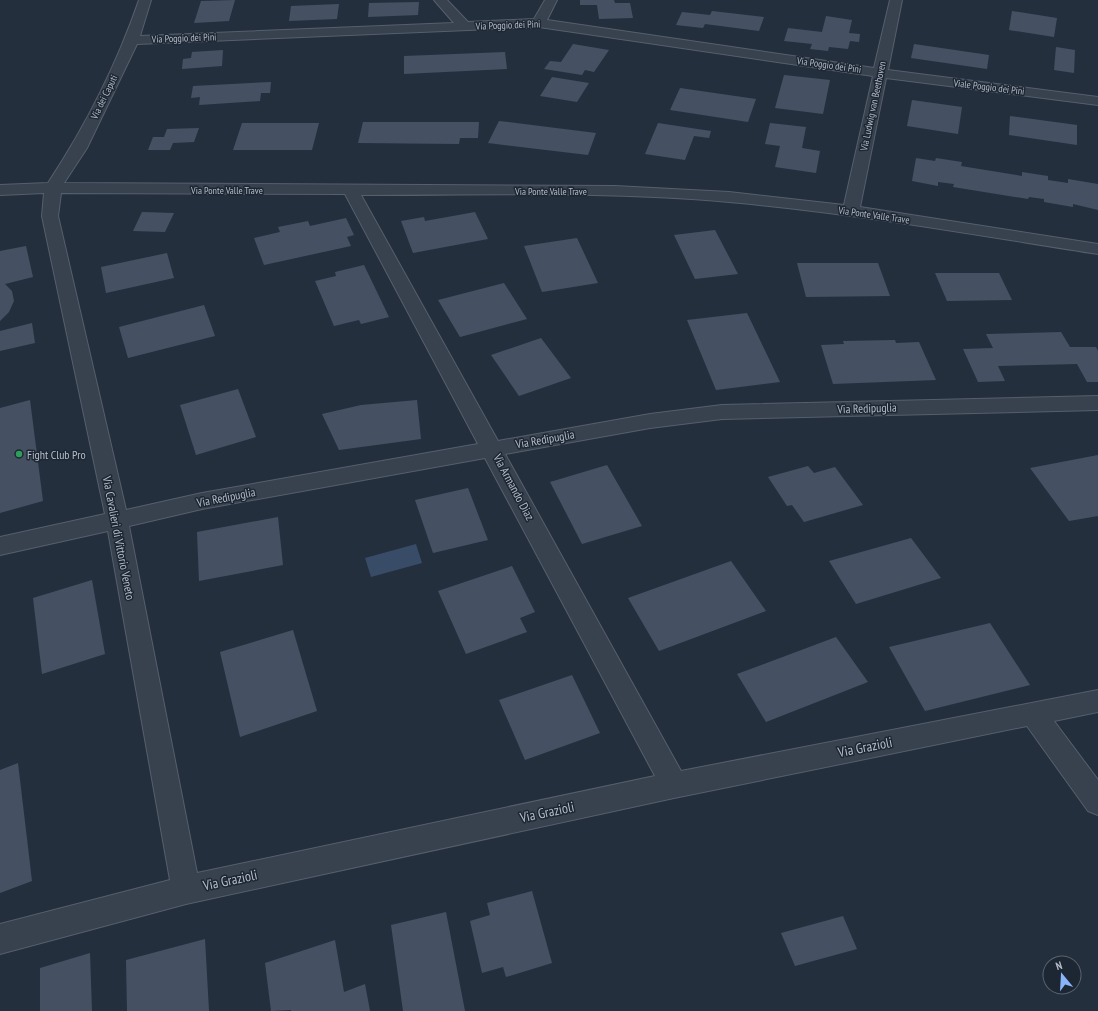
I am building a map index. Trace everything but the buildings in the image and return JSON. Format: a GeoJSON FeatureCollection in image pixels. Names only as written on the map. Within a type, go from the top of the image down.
{"type":"FeatureCollection","features":[{"type":"Feature","properties":{"kind":"street","name":"Via dei Caputi"},"geometry":{"type":"LineString","coordinates":[[53,188],[79,148],[132,40],[145,0]]}},
{"type":"Feature","properties":{"kind":"street"},"geometry":{"type":"LineString","coordinates":[[440,0],[464,26]]}},
{"type":"Feature","properties":{"kind":"street"},"geometry":{"type":"LineString","coordinates":[[539,23],[551,0]]}},
{"type":"Feature","properties":{"kind":"street","name":"Via Ludwig van Beethoven"},"geometry":{"type":"LineString","coordinates":[[851,211],[896,0]]}},
{"type":"Feature","properties":{"kind":"street","name":"Via Poggio dei Pini"},"geometry":{"type":"LineString","coordinates":[[132,40],[539,23],[880,73]]}},
{"type":"Feature","properties":{"kind":"street","name":"Viale Poggio dei Pini"},"geometry":{"type":"LineString","coordinates":[[880,73],[1098,101]]}},
{"type":"Feature","properties":{"kind":"street","name":"Via Ponte Valle Trave"},"geometry":{"type":"LineString","coordinates":[[0,190],[53,188],[615,191],[729,197],[851,211],[1098,249]]}},
{"type":"Feature","properties":{"kind":"street","name":"Via Cavalieri di Vittorio Veneto"},"geometry":{"type":"LineString","coordinates":[[53,188],[50,216],[117,520],[186,890]]}},
{"type":"Feature","properties":{"kind":"street","name":"Via Armando Diaz"},"geometry":{"type":"LineString","coordinates":[[351,190],[493,448],[674,785]]}},
{"type":"Feature","properties":{"kind":"street","name":"Via Redipuglia"},"geometry":{"type":"LineString","coordinates":[[0,546],[202,501],[650,421],[722,412],[1098,403]]}},
{"type":"Feature","properties":{"kind":"street","name":"Via Grazioli"},"geometry":{"type":"LineString","coordinates":[[0,939],[186,890],[674,785],[1098,701]]}},
{"type":"Feature","properties":{"kind":"street"},"geometry":{"type":"LineString","coordinates":[[1033,714],[1098,802]]}},
{"type":"Feature","properties":{"kind":"water"},"geometry":{"type":"Polygon","coordinates":[[[416,544],[422,563],[371,577],[365,558],[416,544]]]}},
{"type":"Feature","properties":{"kind":"place","name":"Fight Club Pro"},"geometry":{"type":"Point","coordinates":[19,454]}}]}
